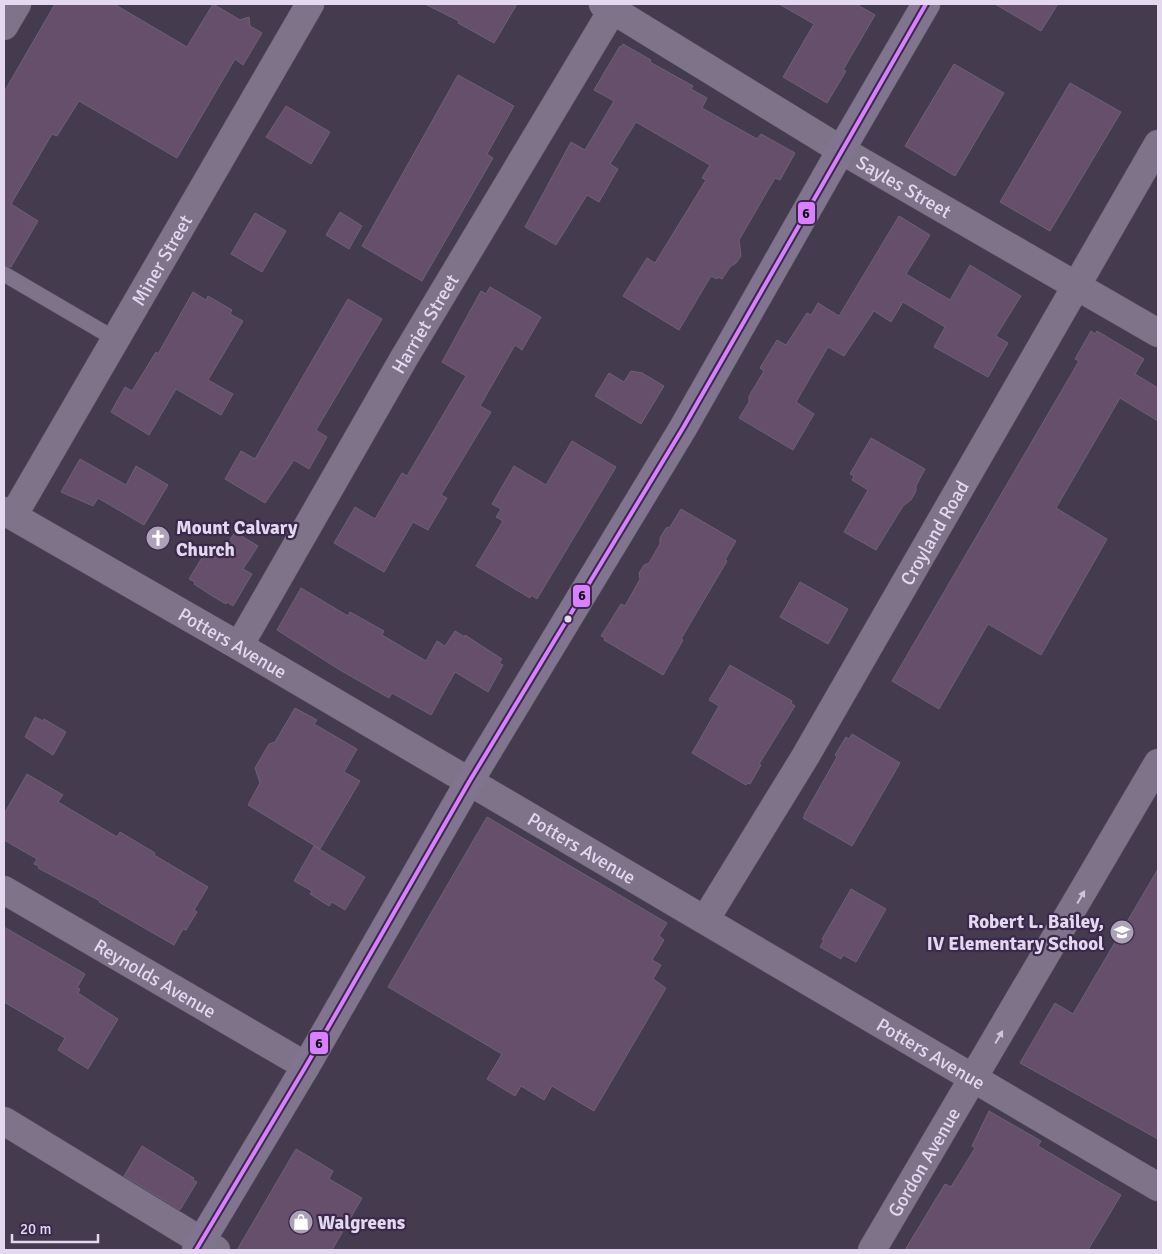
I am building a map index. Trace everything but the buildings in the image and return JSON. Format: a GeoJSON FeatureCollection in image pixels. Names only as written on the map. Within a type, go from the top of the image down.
{"type":"FeatureCollection","features":[{"type":"Feature","properties":{"kind":"street"},"geometry":{"type":"LineString","coordinates":[[4,26],[17,4]]}},
{"type":"Feature","properties":{"kind":"street","name":"Miner Street"},"geometry":{"type":"LineString","coordinates":[[8,513],[116,339],[310,4]]}},
{"type":"Feature","properties":{"kind":"street"},"geometry":{"type":"LineString","coordinates":[[4,1121],[204,1247],[469,782],[683,428],[926,4]]}},
{"type":"Feature","properties":{"kind":"street","name":"Sayles Street"},"geometry":{"type":"LineString","coordinates":[[610,6],[841,150],[1158,333]]}},
{"type":"Feature","properties":{"kind":"street","name":"Harriet Street"},"geometry":{"type":"LineString","coordinates":[[240,646],[404,358],[610,6]]}},
{"type":"Feature","properties":{"kind":"street","name":"Croyland Road"},"geometry":{"type":"LineString","coordinates":[[705,920],[810,748],[1158,144]]}},
{"type":"Feature","properties":{"kind":"street","name":"Potters Avenue"},"geometry":{"type":"LineString","coordinates":[[8,513],[240,646],[1158,1187]]}},
{"type":"Feature","properties":{"kind":"street","name":"Gordon Avenue"},"geometry":{"type":"LineString","coordinates":[[872,1250],[1158,763]]}},
{"type":"Feature","properties":{"kind":"street","name":"Reynolds Avenue"},"geometry":{"type":"LineString","coordinates":[[4,890],[306,1066]]}},
{"type":"Feature","properties":{"kind":"lane"},"geometry":{"type":"LineString","coordinates":[[4,274],[116,339]]}},
{"type":"Feature","properties":{"kind":"transit line","name":"6"},"geometry":{"type":"LineString","coordinates":[[196,1250],[306,1066],[469,782],[683,428],[926,4]]}},
{"type":"Feature","properties":{"kind":"place","name":"Mount Calvary Church"},"geometry":{"type":"Point","coordinates":[158,538]}},
{"type":"Feature","properties":{"kind":"place","name":"Robert L. Bailey, IV Elementary School"},"geometry":{"type":"Point","coordinates":[1122,932]}},
{"type":"Feature","properties":{"kind":"place","name":"Walgreens"},"geometry":{"type":"Point","coordinates":[301,1222]}}]}
